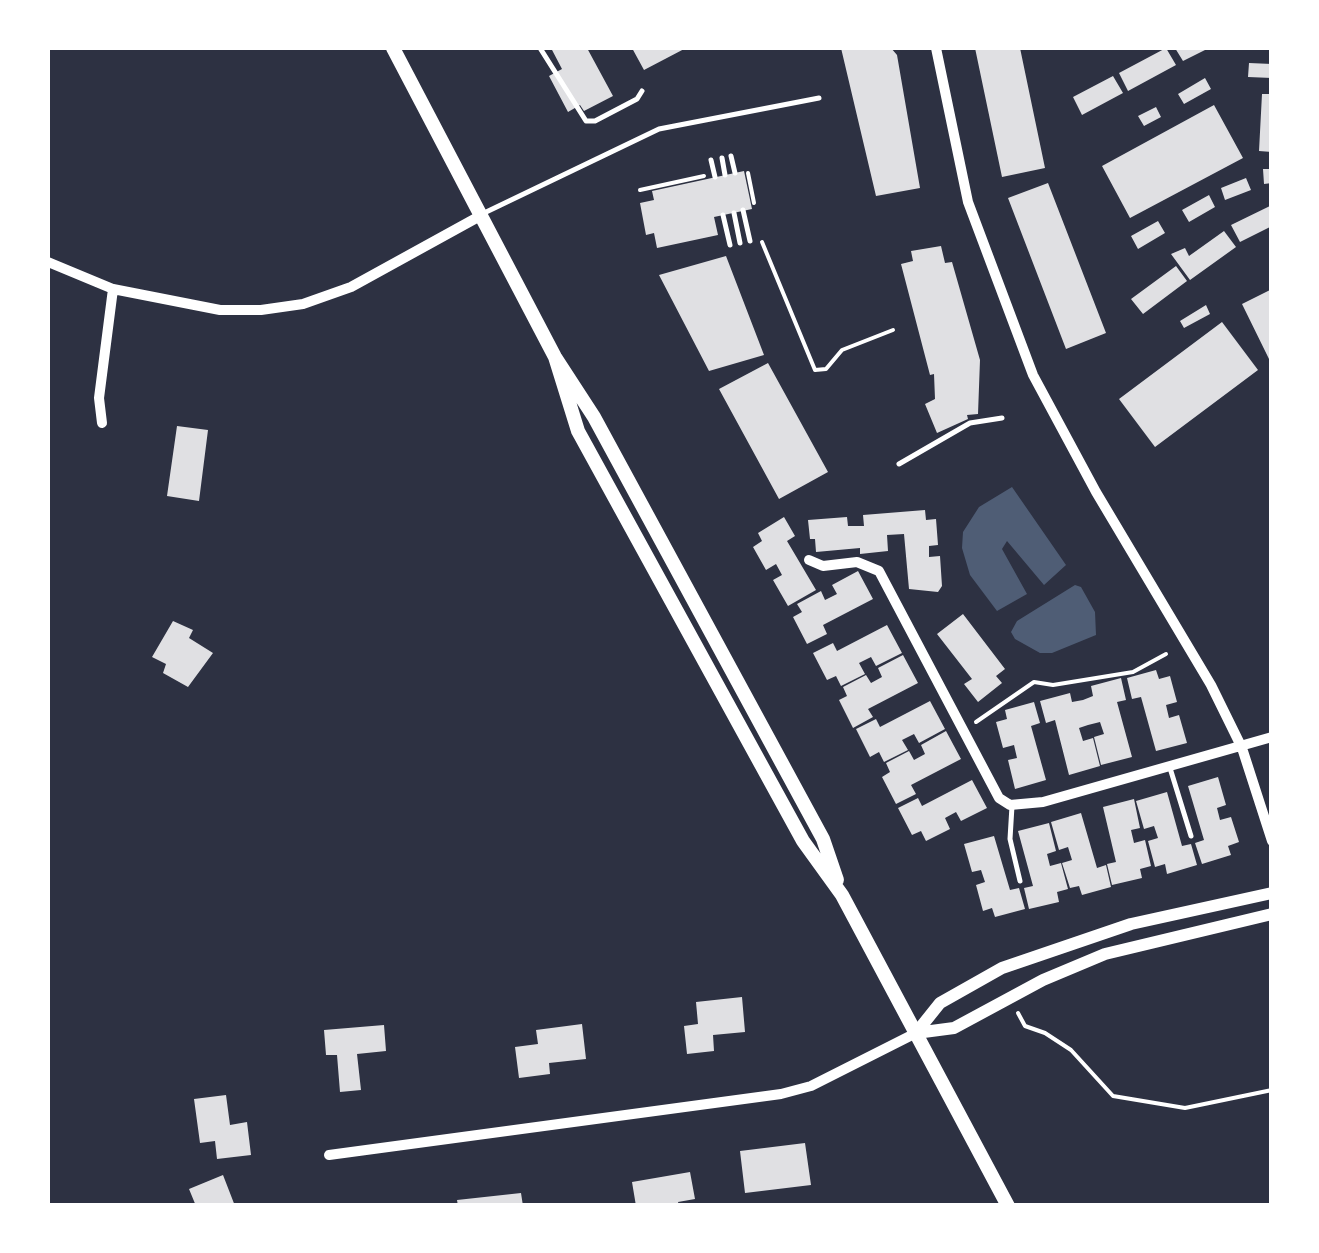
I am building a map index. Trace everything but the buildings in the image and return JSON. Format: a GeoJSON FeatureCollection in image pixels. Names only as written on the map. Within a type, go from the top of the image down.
{"type":"FeatureCollection","features":[{"type":"Feature","properties":{"kind":"main road"},"geometry":{"type":"LineString","coordinates":[[382,48],[417,99]]}},
{"type":"Feature","properties":{"kind":"main road"},"geometry":{"type":"LineString","coordinates":[[393,48],[555,358],[594,417],[824,839],[842,895],[1008,1206]]}},
{"type":"Feature","properties":{"kind":"street"},"geometry":{"type":"LineString","coordinates":[[936,48],[968,202],[1033,375],[1096,492],[1211,685],[1242,748],[1272,841]]}},
{"type":"Feature","properties":{"kind":"street"},"geometry":{"type":"LineString","coordinates":[[48,262],[113,289],[220,310],[303,304],[351,287],[480,216]]}},
{"type":"Feature","properties":{"kind":"street"},"geometry":{"type":"LineString","coordinates":[[102,424],[98,398],[113,289]]}},
{"type":"Feature","properties":{"kind":"street"},"geometry":{"type":"LineString","coordinates":[[809,560],[823,566],[858,562],[878,571],[999,798],[1012,806],[1043,802],[1272,738]]}},
{"type":"Feature","properties":{"kind":"street"},"geometry":{"type":"LineString","coordinates":[[916,1033],[940,1003],[1002,968],[1132,924],[1272,893]]}},
{"type":"Feature","properties":{"kind":"street"},"geometry":{"type":"LineString","coordinates":[[330,1155],[781,1094],[811,1086],[916,1033],[954,1028],[1043,980],[1105,954],[1272,914]]}},
{"type":"Feature","properties":{"kind":"lane"},"geometry":{"type":"LineString","coordinates":[[540,48],[586,121],[596,121],[637,100],[642,91]]}},
{"type":"Feature","properties":{"kind":"lane"},"geometry":{"type":"LineString","coordinates":[[480,216],[659,129],[819,98]]}},
{"type":"Feature","properties":{"kind":"lane"},"geometry":{"type":"LineString","coordinates":[[732,156],[735,171]]}},
{"type":"Feature","properties":{"kind":"lane"},"geometry":{"type":"LineString","coordinates":[[722,158],[726,175]]}},
{"type":"Feature","properties":{"kind":"lane"},"geometry":{"type":"LineString","coordinates":[[712,160],[714,176]]}},
{"type":"Feature","properties":{"kind":"lane"},"geometry":{"type":"LineString","coordinates":[[743,210],[750,240]]}},
{"type":"Feature","properties":{"kind":"lane"},"geometry":{"type":"LineString","coordinates":[[734,212],[740,242]]}},
{"type":"Feature","properties":{"kind":"lane"},"geometry":{"type":"LineString","coordinates":[[723,215],[730,246]]}},
{"type":"Feature","properties":{"kind":"lane"},"geometry":{"type":"LineString","coordinates":[[899,464],[970,423],[1002,418]]}},
{"type":"Feature","properties":{"kind":"lane"},"geometry":{"type":"LineString","coordinates":[[1170,768],[1191,836]]}},
{"type":"Feature","properties":{"kind":"lane"},"geometry":{"type":"LineString","coordinates":[[1012,806],[1008,822],[1020,881]]}},
{"type":"Feature","properties":{"kind":"path"},"geometry":{"type":"LineString","coordinates":[[735,171],[746,167],[758,220]]}},
{"type":"Feature","properties":{"kind":"path"},"geometry":{"type":"LineString","coordinates":[[640,190],[714,176]]}},
{"type":"Feature","properties":{"kind":"path"},"geometry":{"type":"LineString","coordinates":[[762,238],[816,370],[826,368],[842,350],[893,330]]}},
{"type":"Feature","properties":{"kind":"path"},"geometry":{"type":"LineString","coordinates":[[963,730],[1034,682],[1053,685],[1133,672],[1166,654]]}},
{"type":"Feature","properties":{"kind":"path"},"geometry":{"type":"LineString","coordinates":[[1018,1013],[1026,1026],[1071,1050],[1113,1096],[1185,1108],[1272,1090]]}},
{"type":"Feature","properties":{"kind":"water"},"geometry":{"type":"Polygon","coordinates":[[[1012,487],[1066,565],[1044,585],[1007,541],[1002,549],[1027,594],[997,611],[970,575],[962,548],[963,532],[979,507],[1012,487]]]}},
{"type":"Feature","properties":{"kind":"water"},"geometry":{"type":"Polygon","coordinates":[[[1075,585],[1081,587],[1095,612],[1096,635],[1052,653],[1040,653],[1015,639],[1011,632],[1017,621],[1075,585]]]}}]}
